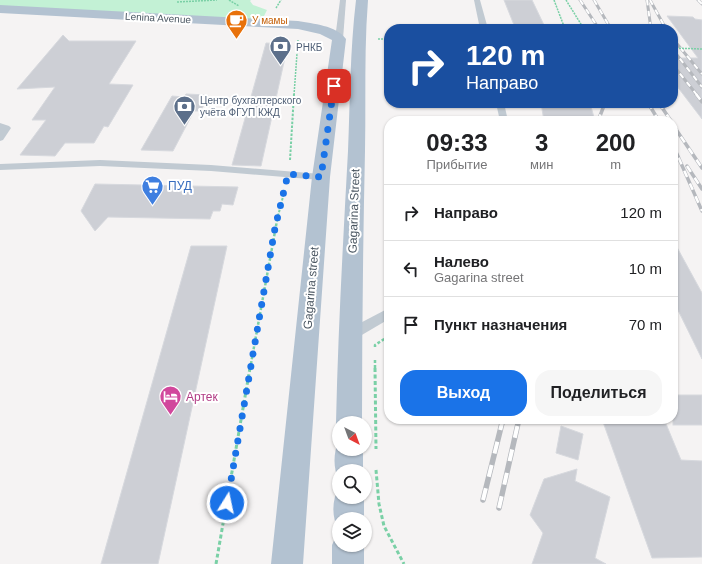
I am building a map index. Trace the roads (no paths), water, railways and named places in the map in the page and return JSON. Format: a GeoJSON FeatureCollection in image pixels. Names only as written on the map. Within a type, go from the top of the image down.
{"type":"FeatureCollection","features":[{"type":"Feature","properties":{"kind":"main road","name":"Gagarina Street"},"geometry":{"type":"LineString","coordinates":[[349,416],[350,335],[358,120],[358,39],[362,0]]}},
{"type":"Feature","properties":{"kind":"main road","name":"Lenina Avenue"},"geometry":{"type":"LineString","coordinates":[[0,9],[298,25],[316,28],[332,33],[339,39]]}},
{"type":"Feature","properties":{"kind":"main road","name":"Gagarina street"},"geometry":{"type":"LineString","coordinates":[[290,561],[321,177],[339,39]]}},
{"type":"Feature","properties":{"kind":"main road"},"geometry":{"type":"LineString","coordinates":[[348,552],[348,564]]}},
{"type":"Feature","properties":{"kind":"lane"},"geometry":{"type":"LineString","coordinates":[[339,39],[343,0]]}},
{"type":"Feature","properties":{"kind":"lane"},"geometry":{"type":"LineString","coordinates":[[477,0],[483,24]]}},
{"type":"Feature","properties":{"kind":"lane"},"geometry":{"type":"LineString","coordinates":[[0,126],[6,128],[0,138]]}},
{"type":"Feature","properties":{"kind":"lane"},"geometry":{"type":"LineString","coordinates":[[0,167],[100,163],[218,168],[321,177]]}},
{"type":"Feature","properties":{"kind":"lane"},"geometry":{"type":"LineString","coordinates":[[350,335],[384,316]]}},
{"type":"Feature","properties":{"kind":"railway"},"geometry":{"type":"LineString","coordinates":[[580,0],[596,24]]}},
{"type":"Feature","properties":{"kind":"railway"},"geometry":{"type":"LineString","coordinates":[[594,0],[608,24]]}},
{"type":"Feature","properties":{"kind":"railway"},"geometry":{"type":"LineString","coordinates":[[647,0],[650,24]]}},
{"type":"Feature","properties":{"kind":"railway"},"geometry":{"type":"LineString","coordinates":[[650,0],[663,24]]}},
{"type":"Feature","properties":{"kind":"railway"},"geometry":{"type":"LineString","coordinates":[[698,0],[702,4]]}},
{"type":"Feature","properties":{"kind":"railway"},"geometry":{"type":"LineString","coordinates":[[678,45],[702,74]]}},
{"type":"Feature","properties":{"kind":"railway"},"geometry":{"type":"LineString","coordinates":[[678,56],[702,87]]}},
{"type":"Feature","properties":{"kind":"railway"},"geometry":{"type":"LineString","coordinates":[[678,71],[697,95]]}},
{"type":"Feature","properties":{"kind":"railway"},"geometry":{"type":"LineString","coordinates":[[696,94],[702,102]]}},
{"type":"Feature","properties":{"kind":"railway"},"geometry":{"type":"LineString","coordinates":[[600,116],[603,108]]}},
{"type":"Feature","properties":{"kind":"railway"},"geometry":{"type":"LineString","coordinates":[[651,108],[656,116]]}},
{"type":"Feature","properties":{"kind":"railway"},"geometry":{"type":"LineString","coordinates":[[662,108],[668,116]]}},
{"type":"Feature","properties":{"kind":"railway"},"geometry":{"type":"LineString","coordinates":[[678,132],[702,168]]}},
{"type":"Feature","properties":{"kind":"railway"},"geometry":{"type":"LineString","coordinates":[[678,156],[702,211]]}},
{"type":"Feature","properties":{"kind":"railway"},"geometry":{"type":"LineString","coordinates":[[687,166],[702,189]]}},
{"type":"Feature","properties":{"kind":"railway"},"geometry":{"type":"LineString","coordinates":[[483,500],[502,424]]}},
{"type":"Feature","properties":{"kind":"railway"},"geometry":{"type":"LineString","coordinates":[[499,508],[518,424]]}},
{"type":"Feature","properties":{"kind":"place","name":"У мамы"},"geometry":{"type":"Point","coordinates":[236,40]}},
{"type":"Feature","properties":{"kind":"place","name":"РНКБ"},"geometry":{"type":"Point","coordinates":[280,66]}},
{"type":"Feature","properties":{"kind":"place","name":"Центр бухгалтерского учёта ФГУП КЖД"},"geometry":{"type":"Point","coordinates":[184,126]}},
{"type":"Feature","properties":{"kind":"place","name":"ПУД"},"geometry":{"type":"Point","coordinates":[153,206]}},
{"type":"Feature","properties":{"kind":"place","name":"Артек"},"geometry":{"type":"Point","coordinates":[171,416]}}]}
